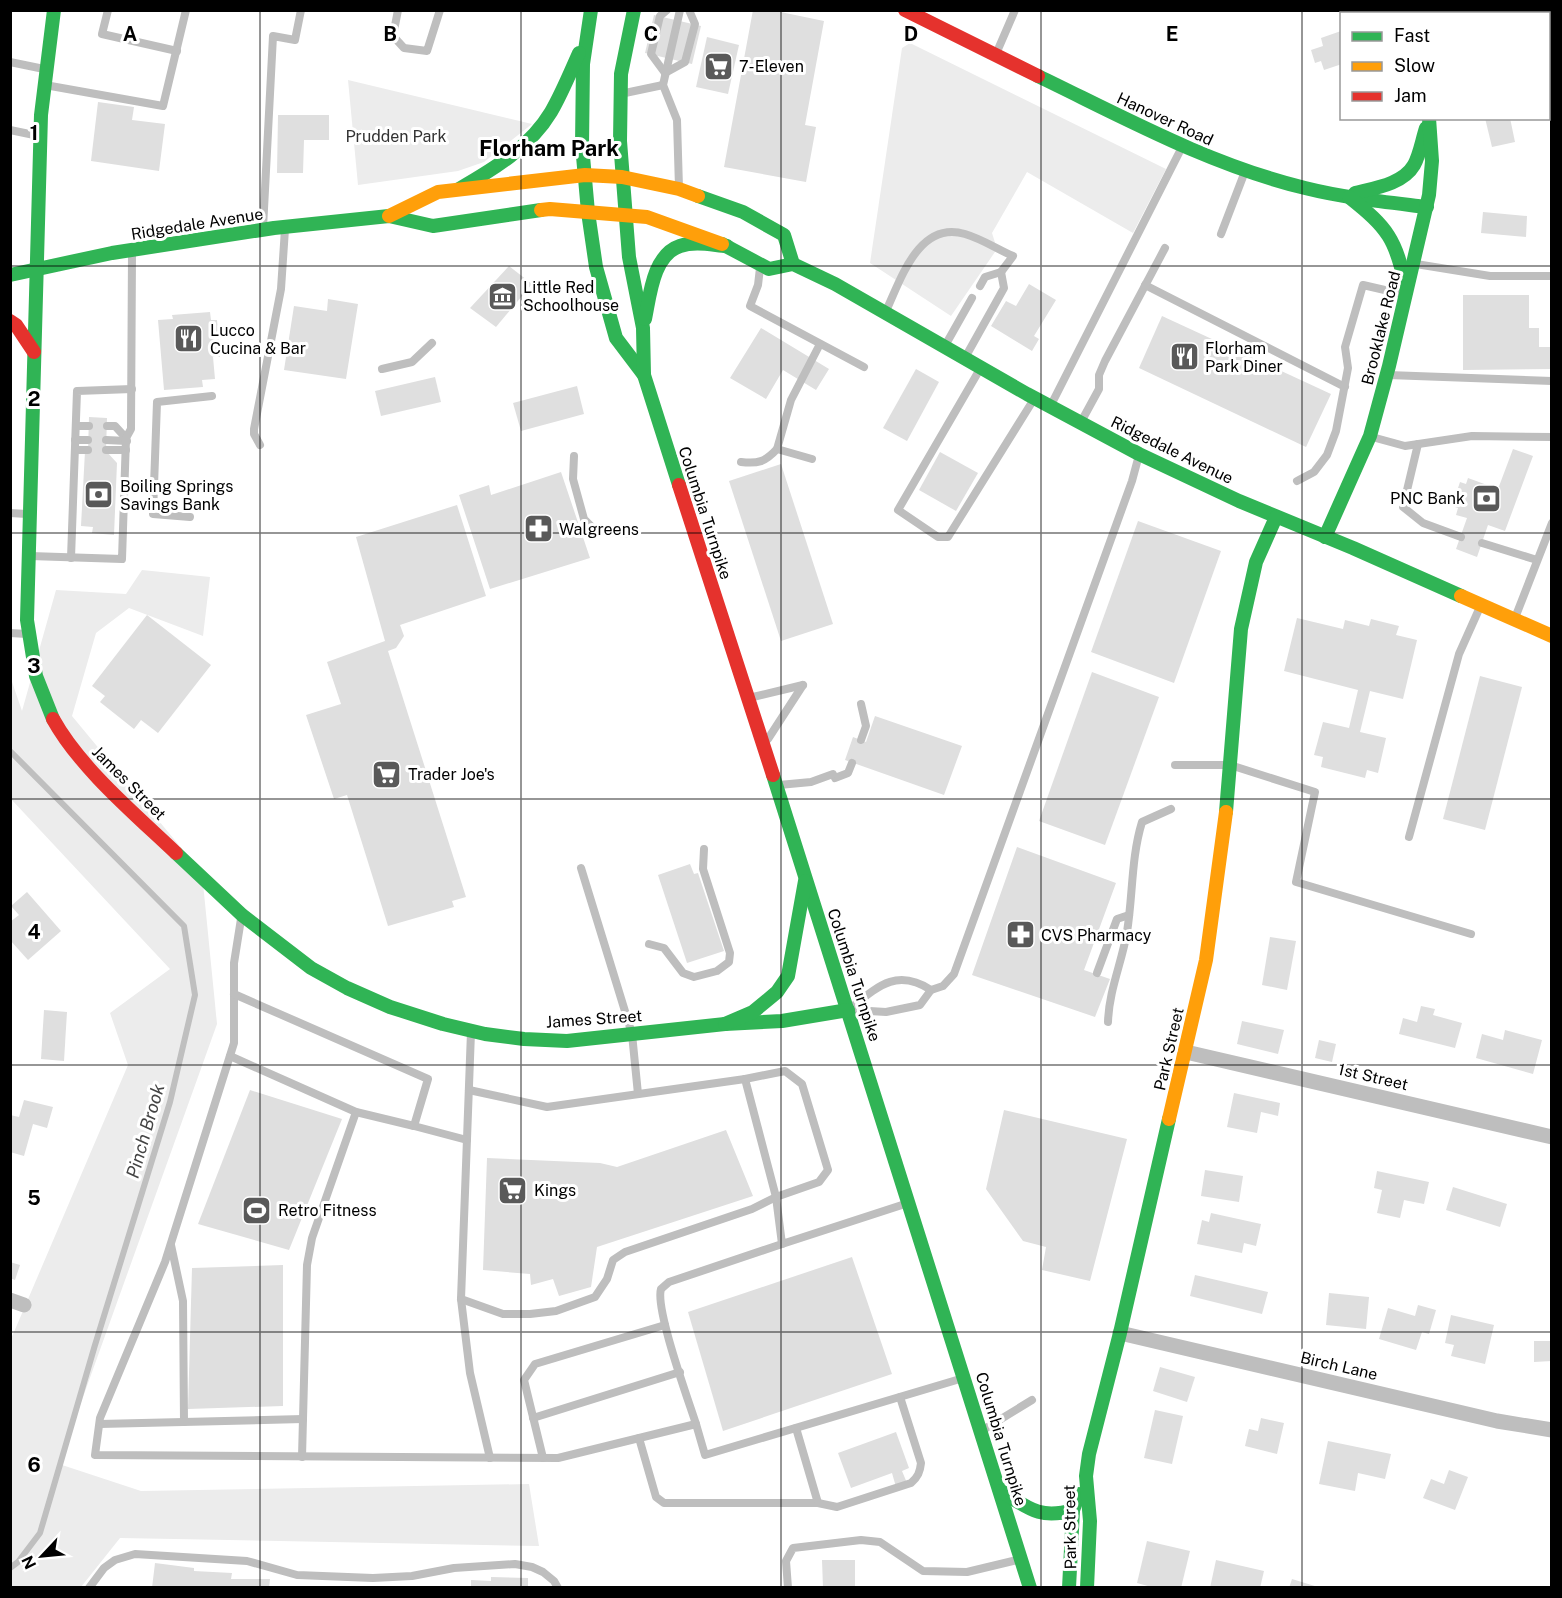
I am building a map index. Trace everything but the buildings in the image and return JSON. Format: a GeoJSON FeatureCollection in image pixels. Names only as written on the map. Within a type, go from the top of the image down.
{"type":"FeatureCollection","features":[{"type":"Feature","properties":{"kind":"main road","name":"James Street"},"geometry":{"type":"LineString","coordinates":[[54,10],[45,70],[41,136],[27,620],[36,676],[48,709],[69,745],[124,803],[242,915],[311,968],[347,988],[390,1007],[471,1031],[524,1040],[567,1041],[725,1024],[782,1021],[848,1010]]}},
{"type":"Feature","properties":{"kind":"main road","name":"Columbia Turnpike"},"geometry":{"type":"LineString","coordinates":[[591,10],[583,75],[582,145],[588,212],[596,267],[616,338],[644,375]]}},
{"type":"Feature","properties":{"kind":"main road","name":"Columbia Turnpike"},"geometry":{"type":"LineString","coordinates":[[634,10],[621,74],[620,141],[629,257],[643,328],[644,375],[910,1203],[1030,1587]]}},
{"type":"Feature","properties":{"kind":"main road","name":"Hanover Road"},"geometry":{"type":"LineString","coordinates":[[906,10],[1182,146],[1245,170],[1294,185],[1348,196],[1427,207]]}},
{"type":"Feature","properties":{"kind":"main road"},"geometry":{"type":"LineString","coordinates":[[459,189],[486,174],[519,149],[546,121],[588,34]]}},
{"type":"Feature","properties":{"kind":"main road"},"geometry":{"type":"LineString","coordinates":[[1348,196],[1387,184],[1408,172],[1414,163],[1428,120]]}},
{"type":"Feature","properties":{"kind":"main road","name":"Brooklake Road"},"geometry":{"type":"LineString","coordinates":[[1325,537],[1370,436],[1407,295],[1427,207],[1432,163],[1429,120]]}},
{"type":"Feature","properties":{"kind":"main road","name":"Ridgedale Avenue"},"geometry":{"type":"LineString","coordinates":[[390,216],[438,192],[585,175],[622,177],[679,189],[743,212],[784,235],[793,264]]}},
{"type":"Feature","properties":{"kind":"main road"},"geometry":{"type":"LineString","coordinates":[[1348,196],[1381,223],[1392,237],[1399,252],[1407,295]]}},
{"type":"Feature","properties":{"kind":"main road","name":"Ridgedale Avenue"},"geometry":{"type":"LineString","coordinates":[[10,275],[132,250],[285,227],[390,216],[433,226],[548,209],[647,217],[728,246],[770,269],[793,264],[835,284],[981,368],[1139,454],[1276,517],[1551,636]]}},
{"type":"Feature","properties":{"kind":"main road"},"geometry":{"type":"LineString","coordinates":[[643,328],[655,274],[668,254],[678,247],[692,244],[728,246]]}},
{"type":"Feature","properties":{"kind":"main road"},"geometry":{"type":"LineString","coordinates":[[10,321],[16,325],[34,352]]}},
{"type":"Feature","properties":{"kind":"main road","name":"Park Street"},"geometry":{"type":"LineString","coordinates":[[1087,1587],[1090,1521],[1086,1476],[1095,1427],[1120,1333],[1186,1052],[1209,940],[1225,821],[1241,629],[1256,562],[1276,517]]}},
{"type":"Feature","properties":{"kind":"main road"},"geometry":{"type":"LineString","coordinates":[[725,1024],[753,1012],[777,992],[788,976],[805,878]]}},
{"type":"Feature","properties":{"kind":"main road"},"geometry":{"type":"LineString","coordinates":[[1069,1587],[1073,1510],[1086,1476]]}},
{"type":"Feature","properties":{"kind":"main road"},"geometry":{"type":"LineString","coordinates":[[1000,1491],[1044,1516],[1057,1516],[1073,1510]]}},
{"type":"Feature","properties":{"kind":"street","name":"1st Street"},"geometry":{"type":"LineString","coordinates":[[1186,1052],[1551,1137]]}},
{"type":"Feature","properties":{"kind":"street","name":"Birch Lane"},"geometry":{"type":"LineString","coordinates":[[1120,1333],[1497,1421],[1551,1430]]}},
{"type":"Feature","properties":{"kind":"lane"},"geometry":{"type":"LineString","coordinates":[[108,10],[102,34],[177,51]]}},
{"type":"Feature","properties":{"kind":"lane"},"geometry":{"type":"LineString","coordinates":[[44,85],[163,106],[186,10]]}},
{"type":"Feature","properties":{"kind":"lane"},"geometry":{"type":"LineString","coordinates":[[263,230],[273,36],[295,40],[301,10]]}},
{"type":"Feature","properties":{"kind":"lane"},"geometry":{"type":"LineString","coordinates":[[398,10],[393,36],[404,48],[427,51],[440,10]]}},
{"type":"Feature","properties":{"kind":"lane"},"geometry":{"type":"LineString","coordinates":[[665,73],[651,54],[660,16],[667,10]]}},
{"type":"Feature","properties":{"kind":"lane"},"geometry":{"type":"LineString","coordinates":[[679,189],[677,120],[663,85],[680,10]]}},
{"type":"Feature","properties":{"kind":"lane"},"geometry":{"type":"LineString","coordinates":[[665,73],[685,62],[695,24],[689,10]]}},
{"type":"Feature","properties":{"kind":"lane"},"geometry":{"type":"LineString","coordinates":[[995,55],[1015,10]]}},
{"type":"Feature","properties":{"kind":"lane"},"geometry":{"type":"LineString","coordinates":[[10,62],[45,70]]}},
{"type":"Feature","properties":{"kind":"lane"},"geometry":{"type":"LineString","coordinates":[[621,94],[663,85]]}},
{"type":"Feature","properties":{"kind":"lane"},"geometry":{"type":"LineString","coordinates":[[10,130],[41,136]]}},
{"type":"Feature","properties":{"kind":"lane"},"geometry":{"type":"LineString","coordinates":[[1050,406],[1182,146]]}},
{"type":"Feature","properties":{"kind":"lane"},"geometry":{"type":"LineString","coordinates":[[1221,234],[1245,170]]}},
{"type":"Feature","properties":{"kind":"lane"},"geometry":{"type":"LineString","coordinates":[[260,445],[254,429],[281,289],[285,227]]}},
{"type":"Feature","properties":{"kind":"lane"},"geometry":{"type":"LineString","coordinates":[[885,313],[916,251],[926,241],[938,235],[952,232],[964,234],[1013,256],[1001,272],[985,278],[980,286]]}},
{"type":"Feature","properties":{"kind":"lane"},"geometry":{"type":"LineString","coordinates":[[1081,423],[1099,389],[1099,375],[1165,248]]}},
{"type":"Feature","properties":{"kind":"lane"},"geometry":{"type":"LineString","coordinates":[[28,556],[122,559],[126,439],[131,429],[132,250]]}},
{"type":"Feature","properties":{"kind":"lane"},"geometry":{"type":"LineString","coordinates":[[760,264],[758,285],[750,306],[864,367]]}},
{"type":"Feature","properties":{"kind":"lane"},"geometry":{"type":"LineString","coordinates":[[1414,264],[1490,276],[1551,276]]}},
{"type":"Feature","properties":{"kind":"lane"},"geometry":{"type":"LineString","coordinates":[[964,358],[1004,288],[1001,272]]}},
{"type":"Feature","properties":{"kind":"lane"},"geometry":{"type":"LineString","coordinates":[[1145,285],[1345,387]]}},
{"type":"Feature","properties":{"kind":"lane"},"geometry":{"type":"LineString","coordinates":[[1297,481],[1314,472],[1327,455],[1336,431],[1348,368],[1345,347],[1363,285],[1407,295]]}},
{"type":"Feature","properties":{"kind":"lane"},"geometry":{"type":"LineString","coordinates":[[945,347],[972,298]]}},
{"type":"Feature","properties":{"kind":"lane"},"geometry":{"type":"LineString","coordinates":[[382,369],[412,362],[432,343]]}},
{"type":"Feature","properties":{"kind":"lane"},"geometry":{"type":"LineString","coordinates":[[741,462],[756,464],[770,457],[777,449],[791,400],[820,344]]}},
{"type":"Feature","properties":{"kind":"lane"},"geometry":{"type":"LineString","coordinates":[[981,368],[898,510],[938,537],[948,537],[1035,398]]}},
{"type":"Feature","properties":{"kind":"lane"},"geometry":{"type":"LineString","coordinates":[[1387,375],[1551,381]]}},
{"type":"Feature","properties":{"kind":"lane"},"geometry":{"type":"LineString","coordinates":[[71,558],[77,391],[132,389]]}},
{"type":"Feature","properties":{"kind":"lane"},"geometry":{"type":"LineString","coordinates":[[190,517],[153,514],[157,402],[212,396]]}},
{"type":"Feature","properties":{"kind":"lane"},"geometry":{"type":"LineString","coordinates":[[76,426],[89,426]]}},
{"type":"Feature","properties":{"kind":"lane"},"geometry":{"type":"LineString","coordinates":[[106,426],[114,426],[126,439]]}},
{"type":"Feature","properties":{"kind":"lane"},"geometry":{"type":"LineString","coordinates":[[1370,436],[1406,446],[1472,436],[1551,437]]}},
{"type":"Feature","properties":{"kind":"lane"},"geometry":{"type":"LineString","coordinates":[[106,440],[126,439]]}},
{"type":"Feature","properties":{"kind":"lane"},"geometry":{"type":"LineString","coordinates":[[75,440],[88,440]]}},
{"type":"Feature","properties":{"kind":"lane"},"geometry":{"type":"LineString","coordinates":[[1418,444],[1403,507],[1423,523],[1461,537]]}},
{"type":"Feature","properties":{"kind":"lane"},"geometry":{"type":"LineString","coordinates":[[777,449],[812,459]]}},
{"type":"Feature","properties":{"kind":"lane"},"geometry":{"type":"LineString","coordinates":[[75,450],[88,450]]}},
{"type":"Feature","properties":{"kind":"lane"},"geometry":{"type":"LineString","coordinates":[[106,450],[126,450]]}},
{"type":"Feature","properties":{"kind":"lane"},"geometry":{"type":"LineString","coordinates":[[848,1010],[886,1012],[920,1005],[931,990],[943,986],[954,974],[1124,502],[1139,454]]}},
{"type":"Feature","properties":{"kind":"lane"},"geometry":{"type":"LineString","coordinates":[[574,456],[573,479],[584,519],[595,530],[629,534]]}},
{"type":"Feature","properties":{"kind":"lane"},"geometry":{"type":"LineString","coordinates":[[10,513],[29,514]]}},
{"type":"Feature","properties":{"kind":"lane"},"geometry":{"type":"LineString","coordinates":[[1514,620],[1551,523]]}},
{"type":"Feature","properties":{"kind":"lane"},"geometry":{"type":"LineString","coordinates":[[1482,543],[1537,560]]}},
{"type":"Feature","properties":{"kind":"lane"},"geometry":{"type":"LineString","coordinates":[[1409,837],[1459,654],[1481,605]]}},
{"type":"Feature","properties":{"kind":"lane"},"geometry":{"type":"LineString","coordinates":[[10,633],[29,634]]}},
{"type":"Feature","properties":{"kind":"lane"},"geometry":{"type":"LineString","coordinates":[[748,699],[804,685],[764,746]]}},
{"type":"Feature","properties":{"kind":"lane"},"geometry":{"type":"LineString","coordinates":[[861,704],[866,726],[861,740]]}},
{"type":"Feature","properties":{"kind":"lane"},"geometry":{"type":"LineString","coordinates":[[776,785],[811,782],[848,773],[852,763]]}},
{"type":"Feature","properties":{"kind":"lane"},"geometry":{"type":"LineString","coordinates":[[1174,765],[1230,765],[1315,792],[1296,882],[1471,934]]}},
{"type":"Feature","properties":{"kind":"lane"},"geometry":{"type":"LineString","coordinates":[[1108,1022],[1109,1002],[1127,933],[1136,843],[1142,822],[1171,808]]}},
{"type":"Feature","properties":{"kind":"lane"},"geometry":{"type":"LineString","coordinates":[[649,944],[664,948],[683,973],[694,977],[717,971],[729,962],[730,953],[703,868],[704,849]]}},
{"type":"Feature","properties":{"kind":"lane"},"geometry":{"type":"LineString","coordinates":[[580,868],[632,1034],[638,1094]]}},
{"type":"Feature","properties":{"kind":"lane"},"geometry":{"type":"LineString","coordinates":[[242,915],[234,963],[234,1043],[171,1243],[100,1424],[95,1455],[558,1458],[696,1424]]}},
{"type":"Feature","properties":{"kind":"lane"},"geometry":{"type":"LineString","coordinates":[[1097,973],[1117,919],[1129,915]]}},
{"type":"Feature","properties":{"kind":"lane"},"geometry":{"type":"LineString","coordinates":[[848,1010],[880,985],[902,980],[919,983],[931,990]]}},
{"type":"Feature","properties":{"kind":"lane"},"geometry":{"type":"LineString","coordinates":[[234,994],[428,1079],[414,1126]]}},
{"type":"Feature","properties":{"kind":"lane"},"geometry":{"type":"LineString","coordinates":[[471,1031],[462,1299],[470,1373],[490,1458]]}},
{"type":"Feature","properties":{"kind":"lane"},"geometry":{"type":"LineString","coordinates":[[230,1056],[356,1112],[467,1140]]}},
{"type":"Feature","properties":{"kind":"lane"},"geometry":{"type":"LineString","coordinates":[[462,1299],[503,1314],[556,1311],[595,1297],[607,1279],[614,1260],[625,1252],[752,1209],[776,1197],[819,1182],[828,1170],[802,1084],[785,1071],[547,1107],[469,1090]]}},
{"type":"Feature","properties":{"kind":"lane"},"geometry":{"type":"LineString","coordinates":[[744,1079],[776,1197],[782,1244]]}},
{"type":"Feature","properties":{"kind":"lane"},"geometry":{"type":"LineString","coordinates":[[302,1457],[307,1265],[312,1238],[356,1112]]}},
{"type":"Feature","properties":{"kind":"lane"},"geometry":{"type":"LineString","coordinates":[[910,1203],[664,1285],[659,1299],[705,1455],[965,1378]]}},
{"type":"Feature","properties":{"kind":"lane"},"geometry":{"type":"LineString","coordinates":[[171,1243],[183,1301],[184,1422]]}},
{"type":"Feature","properties":{"kind":"lane"},"geometry":{"type":"LineString","coordinates":[[543,1458],[524,1380],[535,1364],[666,1325]]}},
{"type":"Feature","properties":{"kind":"lane"},"geometry":{"type":"LineString","coordinates":[[533,1418],[680,1372]]}},
{"type":"Feature","properties":{"kind":"lane"},"geometry":{"type":"LineString","coordinates":[[639,1438],[656,1497],[664,1503],[818,1503],[837,1507],[911,1483],[916,1479],[920,1472],[921,1462],[900,1397]]}},
{"type":"Feature","properties":{"kind":"lane"},"geometry":{"type":"LineString","coordinates":[[982,1431],[1032,1400]]}},
{"type":"Feature","properties":{"kind":"lane"},"geometry":{"type":"LineString","coordinates":[[100,1424],[303,1419]]}},
{"type":"Feature","properties":{"kind":"lane"},"geometry":{"type":"LineString","coordinates":[[796,1428],[818,1503]]}},
{"type":"Feature","properties":{"kind":"lane"},"geometry":{"type":"LineString","coordinates":[[788,1587],[786,1561],[793,1548],[861,1540],[880,1542],[923,1571],[968,1572],[1021,1558]]}},
{"type":"Feature","properties":{"kind":"lane"},"geometry":{"type":"LineString","coordinates":[[89,1587],[104,1568],[115,1560],[135,1554],[247,1561],[297,1575],[373,1578],[412,1576],[454,1568],[515,1564],[543,1572],[558,1587]]}},
{"type":"Feature","properties":{"kind":"green space"},"geometry":{"type":"Polygon","coordinates":[[[910,43],[1166,169],[1133,233],[1027,172],[992,233],[997,249],[951,316],[870,263],[902,48],[910,43]]]}},
{"type":"Feature","properties":{"kind":"green space","name":"Prudden Park"},"geometry":{"type":"Polygon","coordinates":[[[348,80],[532,124],[484,162],[458,171],[358,185],[348,80]]]}},
{"type":"Feature","properties":{"kind":"green space"},"geometry":{"type":"Polygon","coordinates":[[[142,570],[210,577],[203,636],[129,608],[96,633],[72,716],[202,873],[217,1024],[59,1464],[141,1491],[529,1484],[539,1546],[120,1538],[81,1587],[11,1587],[11,1339],[128,1065],[110,1013],[170,969],[11,799],[10,676],[22,711],[56,590],[126,594],[142,570]]]}},
{"type":"Feature","properties":{"kind":"waterway","name":"Pinch Brook"},"geometry":{"type":"LineString","coordinates":[[10,751],[184,926],[195,995],[170,1102],[40,1533],[18,1562],[10,1568]]}},
{"type":"Feature","properties":{"kind":"traffic: fast"},"geometry":{"type":"LineString","coordinates":[[53,719],[36,676],[27,620],[41,115],[54,10]]}},
{"type":"Feature","properties":{"kind":"traffic: fast"},"geometry":{"type":"LineString","coordinates":[[591,10],[583,64],[582,145],[588,212],[596,267],[616,338],[644,375]]}},
{"type":"Feature","properties":{"kind":"traffic: fast"},"geometry":{"type":"LineString","coordinates":[[634,10],[621,74],[620,141],[629,257],[643,328],[644,375],[679,485]]}},
{"type":"Feature","properties":{"kind":"traffic: fast"},"geometry":{"type":"LineString","coordinates":[[459,189],[498,165],[533,136],[551,112],[579,53]]}},
{"type":"Feature","properties":{"kind":"traffic: fast"},"geometry":{"type":"LineString","coordinates":[[1038,76],[1168,139],[1235,167],[1305,188],[1427,207]]}},
{"type":"Feature","properties":{"kind":"traffic: fast"},"geometry":{"type":"LineString","coordinates":[[1325,537],[1370,436],[1389,366],[1429,195],[1432,161],[1429,120]]}},
{"type":"Feature","properties":{"kind":"traffic: fast"},"geometry":{"type":"LineString","coordinates":[[1355,193],[1380,187],[1403,177],[1414,165],[1426,128]]}},
{"type":"Feature","properties":{"kind":"traffic: fast"},"geometry":{"type":"LineString","coordinates":[[698,196],[743,212],[784,235],[793,264]]}},
{"type":"Feature","properties":{"kind":"traffic: fast"},"geometry":{"type":"LineString","coordinates":[[1349,197],[1382,226],[1394,246],[1406,288]]}},
{"type":"Feature","properties":{"kind":"traffic: fast"},"geometry":{"type":"LineString","coordinates":[[10,275],[112,253],[274,228],[389,216],[433,226],[541,210]]}},
{"type":"Feature","properties":{"kind":"traffic: fast"},"geometry":{"type":"LineString","coordinates":[[645,319],[654,277],[658,267],[671,251],[680,246],[692,244],[727,246]]}},
{"type":"Feature","properties":{"kind":"traffic: fast"},"geometry":{"type":"LineString","coordinates":[[722,244],[769,269],[793,264],[835,284],[1027,394],[1139,454],[1239,501],[1461,596]]}},
{"type":"Feature","properties":{"kind":"traffic: fast"},"geometry":{"type":"LineString","coordinates":[[1226,812],[1241,629],[1256,562],[1276,517]]}},
{"type":"Feature","properties":{"kind":"traffic: fast"},"geometry":{"type":"LineString","coordinates":[[773,775],[1030,1588]]}},
{"type":"Feature","properties":{"kind":"traffic: fast"},"geometry":{"type":"LineString","coordinates":[[176,853],[242,915],[311,968],[347,988],[390,1007],[443,1024],[485,1034],[567,1041],[725,1024],[782,1021],[848,1010]]}},
{"type":"Feature","properties":{"kind":"traffic: fast"},"geometry":{"type":"LineString","coordinates":[[725,1024],[753,1012],[777,992],[788,976],[805,881]]}},
{"type":"Feature","properties":{"kind":"traffic: fast"},"geometry":{"type":"LineString","coordinates":[[1087,1588],[1090,1521],[1086,1476],[1089,1454],[1120,1333],[1169,1119]]}},
{"type":"Feature","properties":{"kind":"traffic: fast"},"geometry":{"type":"LineString","coordinates":[[1001,1491],[1035,1511],[1052,1514],[1073,1510]]}},
{"type":"Feature","properties":{"kind":"traffic: fast"},"geometry":{"type":"LineString","coordinates":[[1069,1588],[1073,1510],[1079,1494]]}},
{"type":"Feature","properties":{"kind":"traffic: slow"},"geometry":{"type":"LineString","coordinates":[[389,216],[438,192],[585,175],[622,177],[679,189],[698,196]]}},
{"type":"Feature","properties":{"kind":"traffic: slow"},"geometry":{"type":"LineString","coordinates":[[541,210],[647,217],[722,244]]}},
{"type":"Feature","properties":{"kind":"traffic: slow"},"geometry":{"type":"LineString","coordinates":[[1461,596],[1552,636]]}},
{"type":"Feature","properties":{"kind":"traffic: slow"},"geometry":{"type":"LineString","coordinates":[[1169,1119],[1206,960],[1226,812]]}},
{"type":"Feature","properties":{"kind":"traffic: jam"},"geometry":{"type":"LineString","coordinates":[[905,10],[1038,76]]}},
{"type":"Feature","properties":{"kind":"traffic: jam"},"geometry":{"type":"LineString","coordinates":[[10,321],[16,325],[34,352]]}},
{"type":"Feature","properties":{"kind":"traffic: jam"},"geometry":{"type":"LineString","coordinates":[[679,485],[773,775]]}},
{"type":"Feature","properties":{"kind":"traffic: jam"},"geometry":{"type":"LineString","coordinates":[[53,719],[64,737],[93,773],[176,853]]}},
{"type":"Feature","properties":{"kind":"place","name":"7-Eleven"},"geometry":{"type":"Point","coordinates":[718,66]}},
{"type":"Feature","properties":{"kind":"place","name":"Little Red Schoolhouse"},"geometry":{"type":"Point","coordinates":[502,296]}},
{"type":"Feature","properties":{"kind":"place","name":"Lucco Cucina & Bar"},"geometry":{"type":"Point","coordinates":[189,339]}},
{"type":"Feature","properties":{"kind":"place","name":"Florham Park Diner"},"geometry":{"type":"Point","coordinates":[1184,357]}},
{"type":"Feature","properties":{"kind":"place","name":"Boiling Springs Savings Bank"},"geometry":{"type":"Point","coordinates":[99,495]}},
{"type":"Feature","properties":{"kind":"place","name":"PNC Bank"},"geometry":{"type":"Point","coordinates":[1486,498]}},
{"type":"Feature","properties":{"kind":"place","name":"Walgreens"},"geometry":{"type":"Point","coordinates":[538,529]}},
{"type":"Feature","properties":{"kind":"place","name":"Trader Joe's"},"geometry":{"type":"Point","coordinates":[387,774]}},
{"type":"Feature","properties":{"kind":"place","name":"CVS Pharmacy"},"geometry":{"type":"Point","coordinates":[1020,935]}},
{"type":"Feature","properties":{"kind":"place","name":"Kings"},"geometry":{"type":"Point","coordinates":[513,1190]}},
{"type":"Feature","properties":{"kind":"place","name":"Retro Fitness"},"geometry":{"type":"Point","coordinates":[257,1210]}},
{"type":"Feature","properties":{"kind":"district","name":"Florham Park"},"geometry":{"type":"Point","coordinates":[549,148]}}]}
